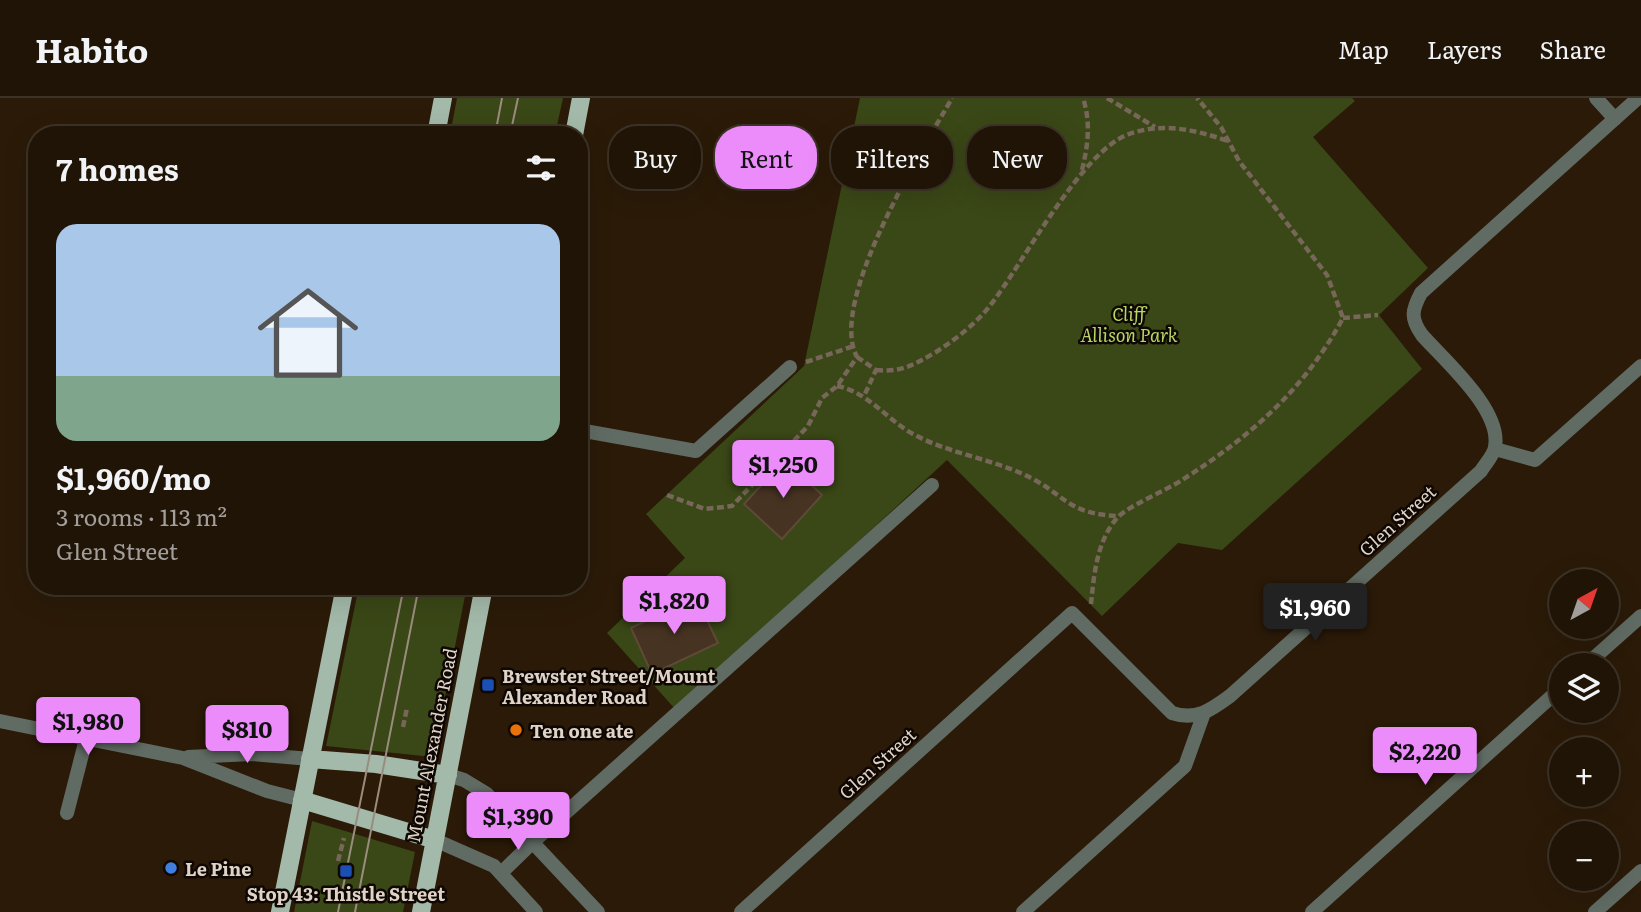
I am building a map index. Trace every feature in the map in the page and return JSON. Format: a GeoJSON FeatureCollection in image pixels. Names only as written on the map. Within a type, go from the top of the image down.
{"type":"FeatureCollection","features":[{"type":"Feature","properties":{"kind":"main road"},"geometry":{"type":"LineString","coordinates":[[438,126],[443,98]]}},
{"type":"Feature","properties":{"kind":"main road"},"geometry":{"type":"LineString","coordinates":[[576,126],[581,98]]}},
{"type":"Feature","properties":{"kind":"main road"},"geometry":{"type":"LineString","coordinates":[[280,912],[343,595]]}},
{"type":"Feature","properties":{"kind":"main road","name":"Mount Alexander Road"},"geometry":{"type":"LineString","coordinates":[[421,912],[482,595]]}},
{"type":"Feature","properties":{"kind":"main road"},"geometry":{"type":"LineString","coordinates":[[310,759],[369,763],[448,775]]}},
{"type":"Feature","properties":{"kind":"main road"},"geometry":{"type":"LineString","coordinates":[[302,800],[435,840]]}},
{"type":"Feature","properties":{"kind":"street"},"geometry":{"type":"LineString","coordinates":[[1596,98],[1615,119]]}},
{"type":"Feature","properties":{"kind":"street"},"geometry":{"type":"LineString","coordinates":[[1638,98],[1421,293],[1412,311],[1413,322],[1422,334],[1488,410],[1495,426],[1495,449],[1535,460],[1641,366]]}},
{"type":"Feature","properties":{"kind":"street"},"geometry":{"type":"LineString","coordinates":[[588,432],[696,451],[790,368]]}},
{"type":"Feature","properties":{"kind":"street","name":"Glen Street"},"geometry":{"type":"LineString","coordinates":[[1204,713],[1230,696],[1481,471],[1495,449]]}},
{"type":"Feature","properties":{"kind":"street"},"geometry":{"type":"LineString","coordinates":[[501,873],[932,485]]}},
{"type":"Feature","properties":{"kind":"street"},"geometry":{"type":"LineString","coordinates":[[1072,613],[1172,713],[1185,717],[1204,713]]}},
{"type":"Feature","properties":{"kind":"street","name":"Glen Street"},"geometry":{"type":"LineString","coordinates":[[741,912],[1072,613]]}},
{"type":"Feature","properties":{"kind":"street"},"geometry":{"type":"LineString","coordinates":[[1599,653],[1641,616]]}},
{"type":"Feature","properties":{"kind":"street"},"geometry":{"type":"LineString","coordinates":[[1312,912],[1549,699]]}},
{"type":"Feature","properties":{"kind":"street"},"geometry":{"type":"LineString","coordinates":[[1023,912],[1185,766],[1204,713]]}},
{"type":"Feature","properties":{"kind":"street"},"geometry":{"type":"LineString","coordinates":[[0,721],[184,758],[267,791],[302,800]]}},
{"type":"Feature","properties":{"kind":"street"},"geometry":{"type":"LineString","coordinates":[[67,813],[86,738]]}},
{"type":"Feature","properties":{"kind":"street"},"geometry":{"type":"LineString","coordinates":[[184,758],[252,754],[310,759]]}},
{"type":"Feature","properties":{"kind":"street"},"geometry":{"type":"LineString","coordinates":[[448,775],[464,780],[487,794],[598,912]]}},
{"type":"Feature","properties":{"kind":"street"},"geometry":{"type":"LineString","coordinates":[[435,840],[484,859],[501,873],[536,912]]}},
{"type":"Feature","properties":{"kind":"street"},"geometry":{"type":"LineString","coordinates":[[1595,912],[1641,871]]}},
{"type":"Feature","properties":{"kind":"path"},"geometry":{"type":"LineString","coordinates":[[952,98],[875,240],[853,311],[851,346],[857,357],[876,370],[905,370],[969,328],[1006,282],[1082,171],[1126,135],[1156,127],[1180,129],[1230,142]]}},
{"type":"Feature","properties":{"kind":"path"},"geometry":{"type":"LineString","coordinates":[[1082,171],[1089,139],[1087,110],[1083,98]]}},
{"type":"Feature","properties":{"kind":"path"},"geometry":{"type":"LineString","coordinates":[[1107,98],[1156,127]]}},
{"type":"Feature","properties":{"kind":"path"},"geometry":{"type":"LineString","coordinates":[[1072,613],[1091,605],[1098,554],[1118,516],[1206,465],[1273,411],[1302,383],[1343,318],[1327,275],[1240,161],[1222,127],[1197,98]]}},
{"type":"Feature","properties":{"kind":"path"},"geometry":{"type":"LineString","coordinates":[[1343,318],[1378,315]]}},
{"type":"Feature","properties":{"kind":"path"},"geometry":{"type":"LineString","coordinates":[[790,368],[851,346]]}},
{"type":"Feature","properties":{"kind":"path"},"geometry":{"type":"LineString","coordinates":[[667,495],[705,509],[732,506],[792,446],[808,426],[822,398],[837,386],[857,357]]}},
{"type":"Feature","properties":{"kind":"path"},"geometry":{"type":"LineString","coordinates":[[864,396],[876,370]]}},
{"type":"Feature","properties":{"kind":"path"},"geometry":{"type":"LineString","coordinates":[[837,386],[864,396],[913,434],[969,457],[1024,475],[1082,512],[1118,516]]}},
{"type":"Feature","properties":{"kind":"path"},"geometry":{"type":"LineString","coordinates":[[403,727],[407,708]]}},
{"type":"Feature","properties":{"kind":"path"},"geometry":{"type":"LineString","coordinates":[[338,861],[344,838]]}},
{"type":"Feature","properties":{"kind":"green space"},"geometry":{"type":"Polygon","coordinates":[[[457,98],[563,98],[557,126],[452,126],[457,98]]]}},
{"type":"Feature","properties":{"kind":"green space","name":"Cliff Allison Park"},"geometry":{"type":"Polygon","coordinates":[[[860,98],[1352,98],[1355,101],[1313,137],[1428,268],[1379,315],[1422,369],[1222,550],[1178,543],[1102,616],[947,460],[676,710],[607,633],[685,558],[646,514],[804,366],[841,189],[953,189],[953,126],[854,126],[860,98]]]}},
{"type":"Feature","properties":{"kind":"green space"},"geometry":{"type":"Polygon","coordinates":[[[357,595],[465,595],[433,757],[326,746],[357,595]]]}},
{"type":"Feature","properties":{"kind":"green space"},"geometry":{"type":"Polygon","coordinates":[[[312,821],[415,852],[403,912],[294,912],[312,821]]]}},
{"type":"Feature","properties":{"kind":"building"},"geometry":{"type":"Polygon","coordinates":[[[785,460],[822,495],[782,539],[744,504],[785,460]]]}},
{"type":"Feature","properties":{"kind":"building"},"geometry":{"type":"Polygon","coordinates":[[[696,597],[718,643],[652,674],[631,628],[696,597]]]}},
{"type":"Feature","properties":{"kind":"tram line"},"geometry":{"type":"LineString","coordinates":[[497,126],[502,98]]}},
{"type":"Feature","properties":{"kind":"tram line"},"geometry":{"type":"LineString","coordinates":[[512,126],[518,98]]}},
{"type":"Feature","properties":{"kind":"tram line"},"geometry":{"type":"LineString","coordinates":[[338,912],[402,595]]}},
{"type":"Feature","properties":{"kind":"tram line"},"geometry":{"type":"LineString","coordinates":[[355,912],[417,595]]}},
{"type":"Feature","properties":{"kind":"place","name":"Brewster Street/Mount Alexander Road"},"geometry":{"type":"Point","coordinates":[488,685]}},
{"type":"Feature","properties":{"kind":"place","name":"Ten one ate"},"geometry":{"type":"Point","coordinates":[516,730]}},
{"type":"Feature","properties":{"kind":"place","name":"Le Pine"},"geometry":{"type":"Point","coordinates":[171,868]}},
{"type":"Feature","properties":{"kind":"place","name":"Stop 43: Thistle Street"},"geometry":{"type":"Point","coordinates":[346,871]}}]}
